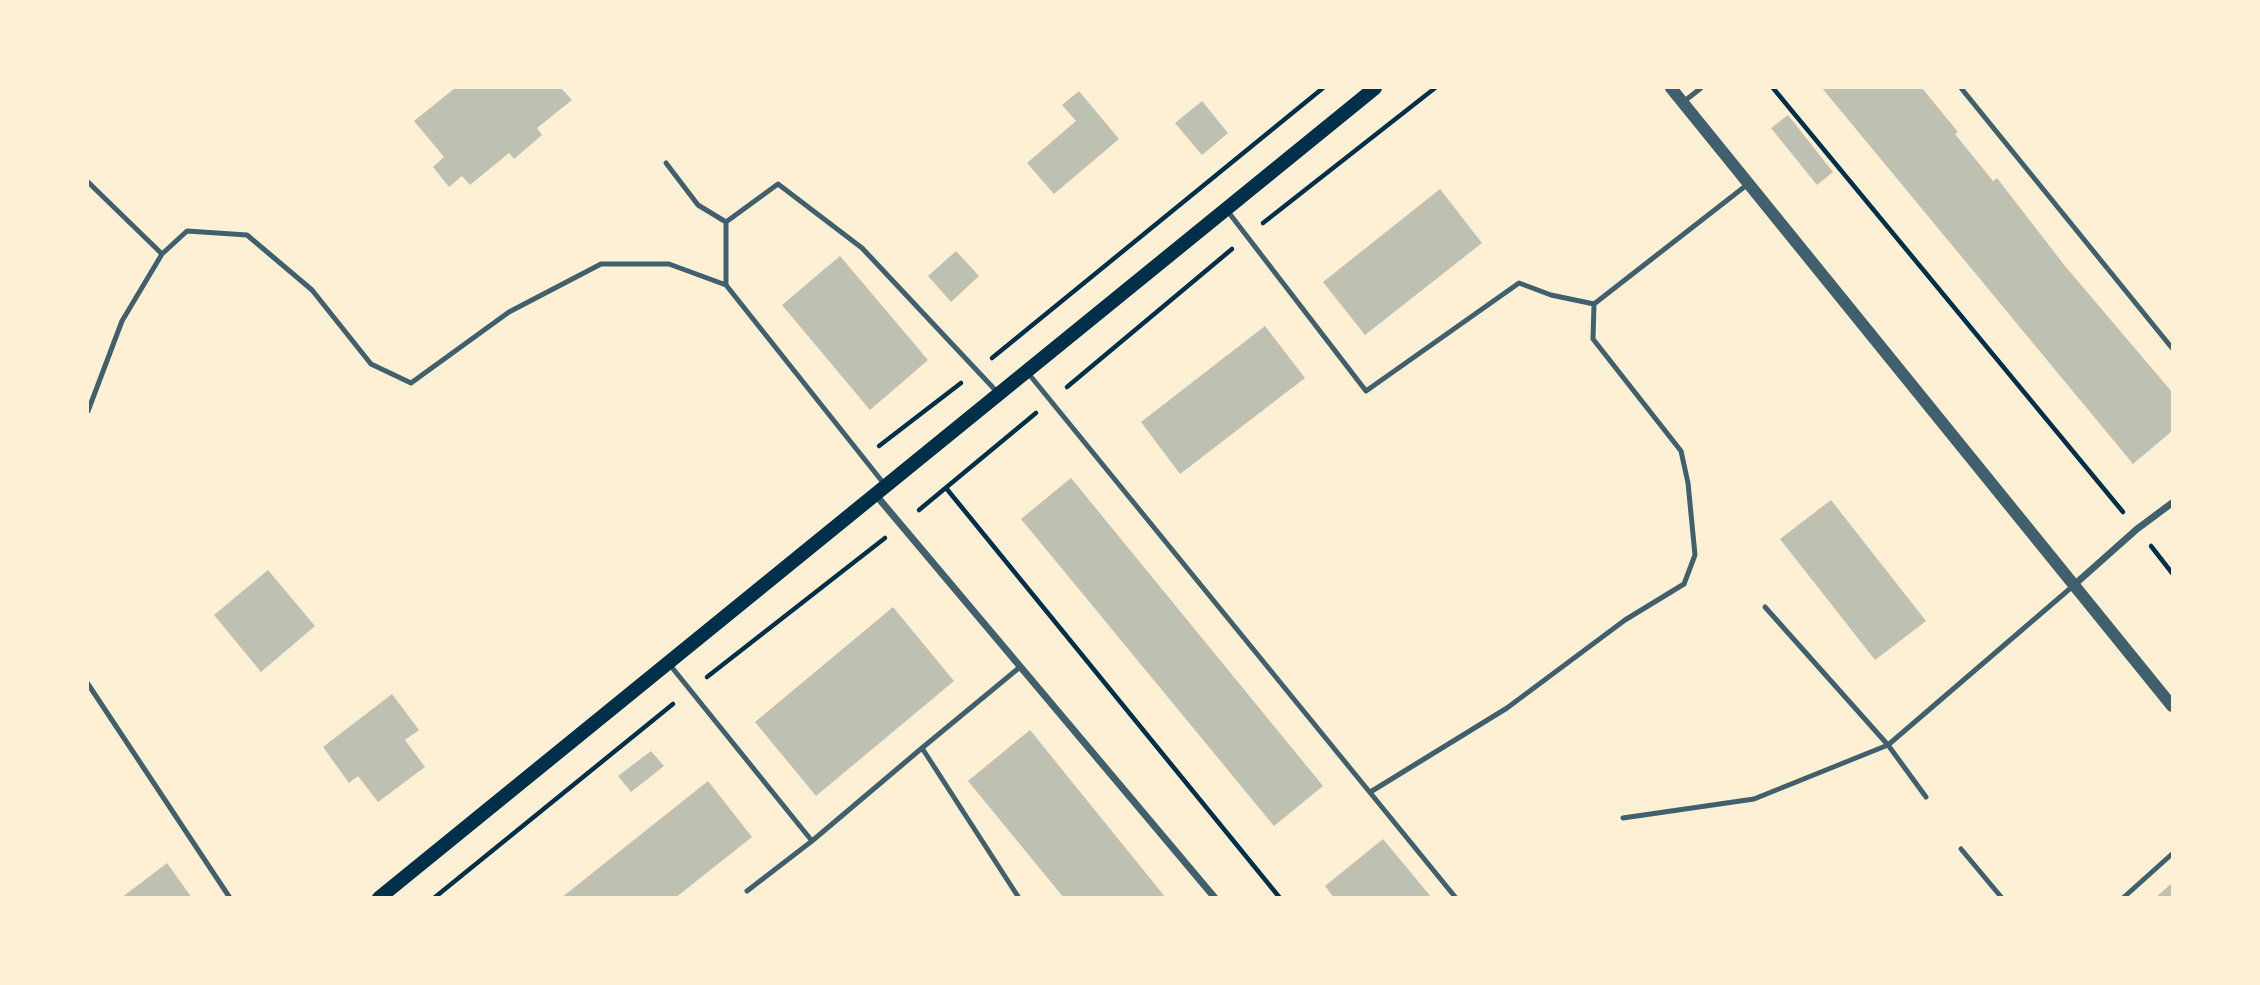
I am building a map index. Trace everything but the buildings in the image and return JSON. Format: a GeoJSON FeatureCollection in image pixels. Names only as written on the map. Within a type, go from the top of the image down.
{"type":"FeatureCollection","features":[{"type":"Feature","properties":{"kind":"main road"},"geometry":{"type":"LineString","coordinates":[[379,898],[1375,88]]}},
{"type":"Feature","properties":{"kind":"street"},"geometry":{"type":"LineString","coordinates":[[1671,88],[2172,706]]}},
{"type":"Feature","properties":{"kind":"street"},"geometry":{"type":"LineString","coordinates":[[881,490],[1020,667],[1215,898]]}},
{"type":"Feature","properties":{"kind":"street"},"geometry":{"type":"LineString","coordinates":[[2073,586],[2137,529],[2172,503]]}},
{"type":"Feature","properties":{"kind":"lane"},"geometry":{"type":"LineString","coordinates":[[1682,103],[1702,88]]}},
{"type":"Feature","properties":{"kind":"lane"},"geometry":{"type":"LineString","coordinates":[[1961,88],[2172,348]]}},
{"type":"Feature","properties":{"kind":"lane"},"geometry":{"type":"LineString","coordinates":[[666,163],[698,205],[726,222]]}},
{"type":"Feature","properties":{"kind":"lane"},"geometry":{"type":"LineString","coordinates":[[88,182],[162,254]]}},
{"type":"Feature","properties":{"kind":"lane"},"geometry":{"type":"LineString","coordinates":[[726,222],[778,184],[862,248],[999,394]]}},
{"type":"Feature","properties":{"kind":"lane"},"geometry":{"type":"LineString","coordinates":[[1226,209],[1366,391],[1519,283],[1551,295],[1594,304],[1748,184]]}},
{"type":"Feature","properties":{"kind":"lane"},"geometry":{"type":"LineString","coordinates":[[726,222],[726,285]]}},
{"type":"Feature","properties":{"kind":"lane"},"geometry":{"type":"LineString","coordinates":[[88,411],[122,321],[162,254],[187,231],[247,235],[312,290],[372,364],[411,383],[509,312],[601,264],[670,264],[726,285],[864,457],[881,490]]}},
{"type":"Feature","properties":{"kind":"lane"},"geometry":{"type":"LineString","coordinates":[[1372,792],[1507,708],[1625,620],[1684,584],[1695,555],[1688,483],[1681,452],[1593,339],[1594,304]]}},
{"type":"Feature","properties":{"kind":"lane"},"geometry":{"type":"LineString","coordinates":[[1026,371],[1456,898]]}},
{"type":"Feature","properties":{"kind":"lane"},"geometry":{"type":"LineString","coordinates":[[1623,818],[1754,799],[1888,746],[2073,586]]}},
{"type":"Feature","properties":{"kind":"lane"},"geometry":{"type":"LineString","coordinates":[[1765,607],[1888,746],[1926,797]]}},
{"type":"Feature","properties":{"kind":"lane"},"geometry":{"type":"LineString","coordinates":[[668,663],[811,841]]}},
{"type":"Feature","properties":{"kind":"lane"},"geometry":{"type":"LineString","coordinates":[[747,891],[1020,667]]}},
{"type":"Feature","properties":{"kind":"lane"},"geometry":{"type":"LineString","coordinates":[[88,684],[230,898]]}},
{"type":"Feature","properties":{"kind":"lane"},"geometry":{"type":"LineString","coordinates":[[922,747],[1018,898]]}},
{"type":"Feature","properties":{"kind":"lane"},"geometry":{"type":"LineString","coordinates":[[1961,849],[2002,898]]}},
{"type":"Feature","properties":{"kind":"lane"},"geometry":{"type":"LineString","coordinates":[[2123,898],[2172,854]]}},
{"type":"Feature","properties":{"kind":"path"},"geometry":{"type":"LineString","coordinates":[[864,457],[976,371],[1323,88]]}},
{"type":"Feature","properties":{"kind":"path"},"geometry":{"type":"LineString","coordinates":[[1773,88],[2172,573]]}},
{"type":"Feature","properties":{"kind":"path"},"geometry":{"type":"LineString","coordinates":[[946,488],[1280,898]]}},
{"type":"Feature","properties":{"kind":"path"},"geometry":{"type":"LineString","coordinates":[[434,898],[690,690]]}}]}
